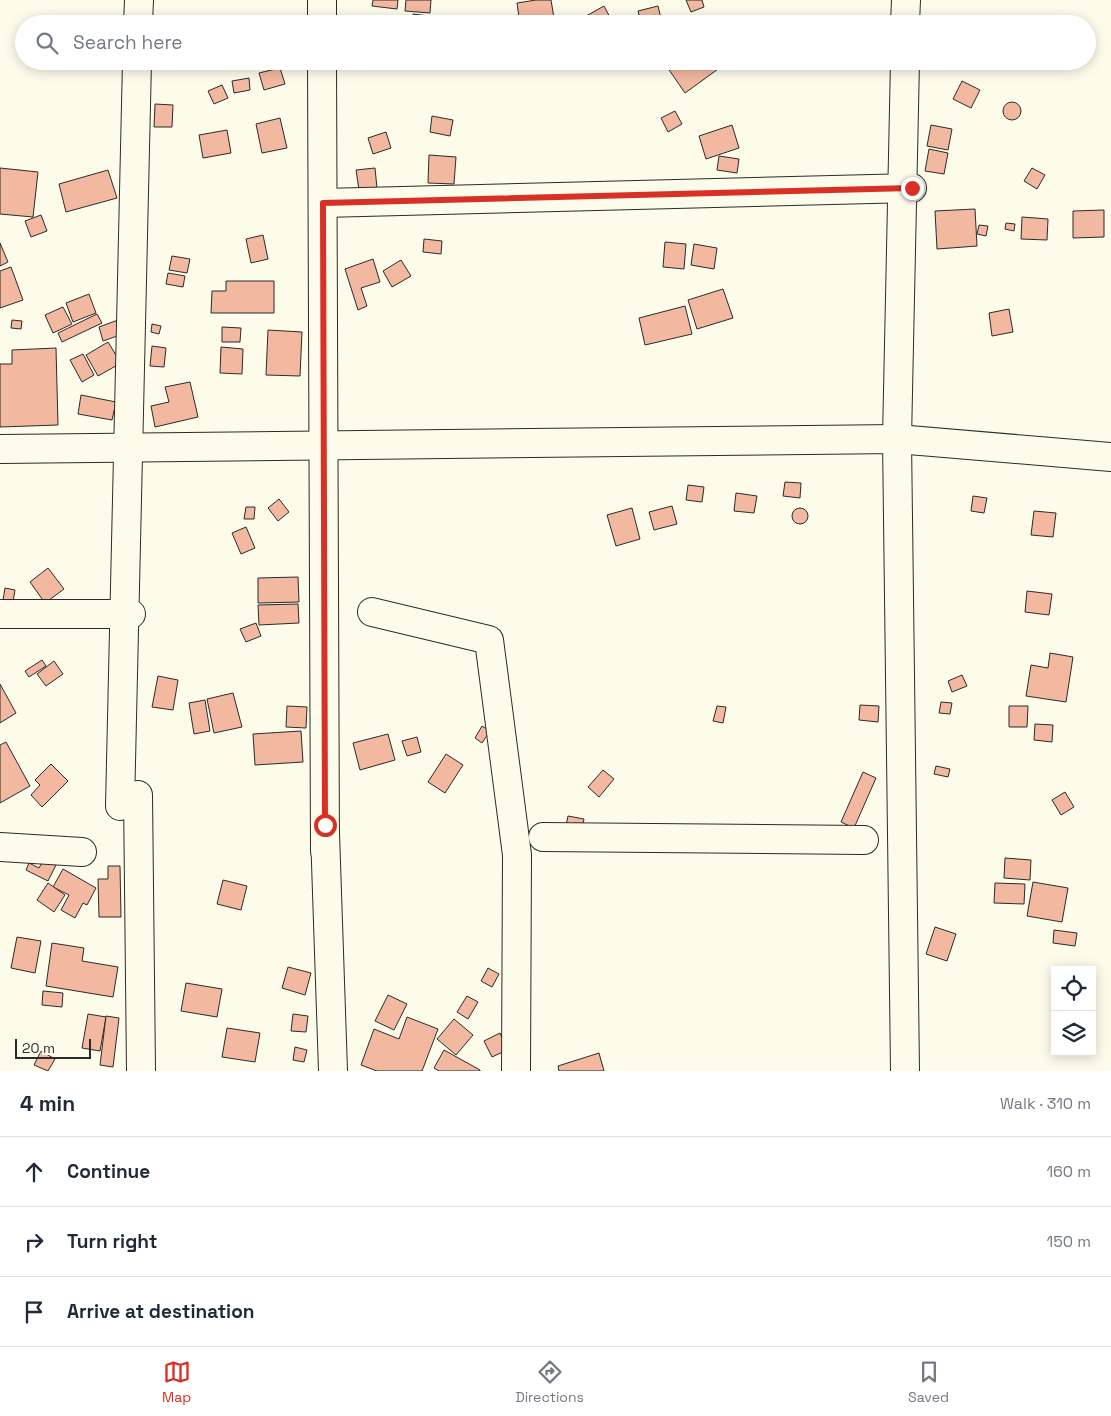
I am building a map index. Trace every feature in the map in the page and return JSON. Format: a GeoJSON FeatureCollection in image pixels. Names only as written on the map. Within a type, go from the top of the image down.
{"type":"FeatureCollection","features":[{"type":"Feature","properties":{"kind":"street"},"geometry":{"type":"LineString","coordinates":[[138,15],[139,0]]}},
{"type":"Feature","properties":{"kind":"street"},"geometry":{"type":"LineString","coordinates":[[322,0],[322,15]]}},
{"type":"Feature","properties":{"kind":"street"},"geometry":{"type":"LineString","coordinates":[[905,15],[906,0]]}},
{"type":"Feature","properties":{"kind":"street"},"geometry":{"type":"LineString","coordinates":[[137,70],[129,801],[141,1071]]}},
{"type":"Feature","properties":{"kind":"street"},"geometry":{"type":"LineString","coordinates":[[322,70],[325,838],[333,1071]]}},
{"type":"Feature","properties":{"kind":"street"},"geometry":{"type":"LineString","coordinates":[[905,70],[897,439],[905,1071]]}},
{"type":"Feature","properties":{"kind":"street"},"geometry":{"type":"LineString","coordinates":[[323,203],[912,188]]}},
{"type":"Feature","properties":{"kind":"street"},"geometry":{"type":"LineString","coordinates":[[0,449],[897,439],[1111,457]]}},
{"type":"Feature","properties":{"kind":"street"},"geometry":{"type":"LineString","coordinates":[[372,612],[489,640],[517,855],[516,1071]]}},
{"type":"Feature","properties":{"kind":"street"},"geometry":{"type":"LineString","coordinates":[[0,614],[131,614]]}},
{"type":"Feature","properties":{"kind":"street"},"geometry":{"type":"LineString","coordinates":[[543,837],[864,840]]}},
{"type":"Feature","properties":{"kind":"street"},"geometry":{"type":"LineString","coordinates":[[0,847],[82,852]]}},
{"type":"Feature","properties":{"kind":"building"},"geometry":{"type":"Polygon","coordinates":[[[373,0],[398,0],[397,9],[372,6],[373,0]]]}},
{"type":"Feature","properties":{"kind":"building"},"geometry":{"type":"Polygon","coordinates":[[[406,0],[431,0],[430,13],[405,11],[406,0]]]}},
{"type":"Feature","properties":{"kind":"building"},"geometry":{"type":"Polygon","coordinates":[[[551,0],[554,15],[519,15],[517,3],[551,0]]]}},
{"type":"Feature","properties":{"kind":"building"},"geometry":{"type":"Polygon","coordinates":[[[686,0],[702,0],[704,7],[691,12],[686,0]]]}},
{"type":"Feature","properties":{"kind":"building"},"geometry":{"type":"Polygon","coordinates":[[[604,6],[609,15],[588,15],[604,6]]]}},
{"type":"Feature","properties":{"kind":"building"},"geometry":{"type":"Polygon","coordinates":[[[658,6],[660,15],[639,15],[638,11],[658,6]]]}},
{"type":"Feature","properties":{"kind":"building"},"geometry":{"type":"Polygon","coordinates":[[[281,70],[285,84],[264,90],[259,73],[281,70]]]}},
{"type":"Feature","properties":{"kind":"building"},"geometry":{"type":"Polygon","coordinates":[[[669,70],[717,70],[685,93],[669,70]]]}},
{"type":"Feature","properties":{"kind":"building"},"geometry":{"type":"Polygon","coordinates":[[[249,78],[250,90],[234,93],[232,81],[249,78]]]}},
{"type":"Feature","properties":{"kind":"building"},"geometry":{"type":"Polygon","coordinates":[[[962,81],[980,90],[971,108],[953,99],[962,81]]]}},
{"type":"Feature","properties":{"kind":"building"},"geometry":{"type":"Polygon","coordinates":[[[222,85],[228,98],[214,104],[208,91],[222,85]]]}},
{"type":"Feature","properties":{"kind":"building"},"geometry":{"type":"Polygon","coordinates":[[[1008,102],[1016,102],[1021,107],[1019,118],[1008,120],[1003,115],[1003,107],[1008,102]]]}},
{"type":"Feature","properties":{"kind":"building"},"geometry":{"type":"Polygon","coordinates":[[[155,104],[173,105],[172,127],[154,127],[155,104]]]}},
{"type":"Feature","properties":{"kind":"building"},"geometry":{"type":"Polygon","coordinates":[[[675,111],[682,124],[668,132],[661,118],[675,111]]]}},
{"type":"Feature","properties":{"kind":"building"},"geometry":{"type":"Polygon","coordinates":[[[432,116],[453,120],[450,136],[430,132],[432,116]]]}},
{"type":"Feature","properties":{"kind":"building"},"geometry":{"type":"Polygon","coordinates":[[[280,118],[287,148],[262,153],[256,124],[280,118]]]}},
{"type":"Feature","properties":{"kind":"building"},"geometry":{"type":"Polygon","coordinates":[[[732,125],[739,148],[706,159],[699,136],[732,125]]]}},
{"type":"Feature","properties":{"kind":"building"},"geometry":{"type":"Polygon","coordinates":[[[931,125],[952,129],[948,150],[927,146],[931,125]]]}},
{"type":"Feature","properties":{"kind":"building"},"geometry":{"type":"Polygon","coordinates":[[[227,130],[231,153],[203,158],[199,135],[227,130]]]}},
{"type":"Feature","properties":{"kind":"building"},"geometry":{"type":"Polygon","coordinates":[[[386,132],[391,148],[373,154],[368,138],[386,132]]]}},
{"type":"Feature","properties":{"kind":"building"},"geometry":{"type":"Polygon","coordinates":[[[929,149],[948,153],[944,174],[925,171],[929,149]]]}},
{"type":"Feature","properties":{"kind":"building"},"geometry":{"type":"Polygon","coordinates":[[[429,155],[456,157],[454,184],[428,183],[429,155]]]}},
{"type":"Feature","properties":{"kind":"building"},"geometry":{"type":"Polygon","coordinates":[[[719,156],[739,159],[737,173],[717,170],[719,156]]]}},
{"type":"Feature","properties":{"kind":"building"},"geometry":{"type":"Polygon","coordinates":[[[0,168],[38,172],[33,217],[0,214],[0,168]]]}},
{"type":"Feature","properties":{"kind":"building"},"geometry":{"type":"Polygon","coordinates":[[[375,168],[377,188],[359,190],[356,170],[375,168]]]}},
{"type":"Feature","properties":{"kind":"building"},"geometry":{"type":"Polygon","coordinates":[[[1032,168],[1045,175],[1037,189],[1024,181],[1032,168]]]}},
{"type":"Feature","properties":{"kind":"building"},"geometry":{"type":"Polygon","coordinates":[[[108,170],[117,198],[66,212],[59,184],[108,170]]]}},
{"type":"Feature","properties":{"kind":"building"},"geometry":{"type":"Polygon","coordinates":[[[975,209],[977,246],[937,249],[935,211],[975,209]]]}},
{"type":"Feature","properties":{"kind":"building"},"geometry":{"type":"Polygon","coordinates":[[[1104,210],[1104,237],[1073,238],[1073,211],[1104,210]]]}},
{"type":"Feature","properties":{"kind":"building"},"geometry":{"type":"Polygon","coordinates":[[[41,215],[47,231],[31,237],[25,221],[41,215]]]}},
{"type":"Feature","properties":{"kind":"building"},"geometry":{"type":"Polygon","coordinates":[[[1022,217],[1048,219],[1047,240],[1021,239],[1022,217]]]}},
{"type":"Feature","properties":{"kind":"building"},"geometry":{"type":"Polygon","coordinates":[[[1006,223],[1015,224],[1014,231],[1005,229],[1006,223]]]}},
{"type":"Feature","properties":{"kind":"building"},"geometry":{"type":"Polygon","coordinates":[[[979,225],[988,226],[986,236],[977,234],[979,225]]]}},
{"type":"Feature","properties":{"kind":"building"},"geometry":{"type":"Polygon","coordinates":[[[263,235],[268,259],[251,263],[246,239],[263,235]]]}},
{"type":"Feature","properties":{"kind":"building"},"geometry":{"type":"Polygon","coordinates":[[[424,239],[442,241],[441,254],[423,252],[424,239]]]}},
{"type":"Feature","properties":{"kind":"building"},"geometry":{"type":"Polygon","coordinates":[[[665,242],[686,244],[684,269],[663,267],[665,242]]]}},
{"type":"Feature","properties":{"kind":"building"},"geometry":{"type":"Polygon","coordinates":[[[0,243],[8,262],[0,266],[0,243]]]}},
{"type":"Feature","properties":{"kind":"building"},"geometry":{"type":"Polygon","coordinates":[[[694,244],[717,248],[714,269],[691,265],[694,244]]]}},
{"type":"Feature","properties":{"kind":"building"},"geometry":{"type":"Polygon","coordinates":[[[172,256],[190,259],[187,273],[169,270],[172,256]]]}},
{"type":"Feature","properties":{"kind":"building"},"geometry":{"type":"Polygon","coordinates":[[[373,259],[380,282],[361,288],[367,306],[358,310],[345,269],[373,259]]]}},
{"type":"Feature","properties":{"kind":"building"},"geometry":{"type":"Polygon","coordinates":[[[401,260],[411,276],[392,287],[383,271],[401,260]]]}},
{"type":"Feature","properties":{"kind":"building"},"geometry":{"type":"Polygon","coordinates":[[[11,267],[23,300],[0,308],[0,271],[11,267]]]}},
{"type":"Feature","properties":{"kind":"building"},"geometry":{"type":"Polygon","coordinates":[[[168,273],[185,276],[183,287],[166,284],[168,273]]]}},
{"type":"Feature","properties":{"kind":"building"},"geometry":{"type":"Polygon","coordinates":[[[226,281],[274,281],[274,313],[211,313],[212,291],[226,291],[226,281]]]}},
{"type":"Feature","properties":{"kind":"building"},"geometry":{"type":"Polygon","coordinates":[[[723,289],[733,318],[697,329],[688,300],[723,289]]]}},
{"type":"Feature","properties":{"kind":"building"},"geometry":{"type":"Polygon","coordinates":[[[89,294],[96,313],[73,322],[66,303],[89,294]]]}},
{"type":"Feature","properties":{"kind":"building"},"geometry":{"type":"Polygon","coordinates":[[[685,306],[692,334],[645,345],[639,318],[685,306]]]}},
{"type":"Feature","properties":{"kind":"building"},"geometry":{"type":"Polygon","coordinates":[[[63,307],[72,324],[53,333],[45,315],[63,307]]]}},
{"type":"Feature","properties":{"kind":"building"},"geometry":{"type":"Polygon","coordinates":[[[1009,309],[1013,332],[992,336],[989,313],[1009,309]]]}},
{"type":"Feature","properties":{"kind":"building"},"geometry":{"type":"Polygon","coordinates":[[[97,314],[102,323],[62,342],[58,333],[97,314]]]}},
{"type":"Feature","properties":{"kind":"building"},"geometry":{"type":"Polygon","coordinates":[[[12,320],[22,321],[21,329],[11,328],[12,320]]]}},
{"type":"Feature","properties":{"kind":"building"},"geometry":{"type":"Polygon","coordinates":[[[118,320],[123,334],[103,341],[99,327],[118,320]]]}},
{"type":"Feature","properties":{"kind":"building"},"geometry":{"type":"Polygon","coordinates":[[[152,324],[161,326],[159,334],[151,332],[152,324]]]}},
{"type":"Feature","properties":{"kind":"building"},"geometry":{"type":"Polygon","coordinates":[[[222,327],[241,328],[240,342],[222,342],[222,327]]]}},
{"type":"Feature","properties":{"kind":"building"},"geometry":{"type":"Polygon","coordinates":[[[268,330],[302,332],[300,376],[266,375],[268,330]]]}},
{"type":"Feature","properties":{"kind":"building"},"geometry":{"type":"Polygon","coordinates":[[[108,342],[121,363],[98,376],[86,355],[108,342]]]}},
{"type":"Feature","properties":{"kind":"building"},"geometry":{"type":"Polygon","coordinates":[[[152,346],[166,348],[164,367],[150,366],[152,346]]]}},
{"type":"Feature","properties":{"kind":"building"},"geometry":{"type":"Polygon","coordinates":[[[221,347],[243,349],[242,374],[220,373],[221,347]]]}},
{"type":"Feature","properties":{"kind":"building"},"geometry":{"type":"Polygon","coordinates":[[[56,348],[58,425],[0,427],[0,364],[12,364],[12,350],[56,348]]]}},
{"type":"Feature","properties":{"kind":"building"},"geometry":{"type":"Polygon","coordinates":[[[83,354],[94,375],[82,382],[70,360],[83,354]]]}},
{"type":"Feature","properties":{"kind":"building"},"geometry":{"type":"Polygon","coordinates":[[[190,382],[198,417],[155,427],[151,406],[169,402],[165,387],[190,382]]]}},
{"type":"Feature","properties":{"kind":"building"},"geometry":{"type":"Polygon","coordinates":[[[81,395],[116,402],[112,420],[78,414],[81,395]]]}},
{"type":"Feature","properties":{"kind":"building"},"geometry":{"type":"Polygon","coordinates":[[[785,482],[801,483],[800,498],[783,496],[785,482]]]}},
{"type":"Feature","properties":{"kind":"building"},"geometry":{"type":"Polygon","coordinates":[[[688,485],[704,487],[702,502],[686,500],[688,485]]]}},
{"type":"Feature","properties":{"kind":"building"},"geometry":{"type":"Polygon","coordinates":[[[736,493],[757,496],[754,513],[734,511],[736,493]]]}},
{"type":"Feature","properties":{"kind":"building"},"geometry":{"type":"Polygon","coordinates":[[[973,496],[987,498],[984,513],[971,511],[973,496]]]}},
{"type":"Feature","properties":{"kind":"building"},"geometry":{"type":"Polygon","coordinates":[[[279,499],[289,512],[278,521],[268,508],[279,499]]]}},
{"type":"Feature","properties":{"kind":"building"},"geometry":{"type":"Polygon","coordinates":[[[672,506],[677,524],[654,530],[649,512],[672,506]]]}},
{"type":"Feature","properties":{"kind":"building"},"geometry":{"type":"Polygon","coordinates":[[[246,507],[255,507],[254,519],[244,519],[246,507]]]}},
{"type":"Feature","properties":{"kind":"building"},"geometry":{"type":"Polygon","coordinates":[[[632,508],[640,539],[616,546],[607,515],[632,508]]]}},
{"type":"Feature","properties":{"kind":"building"},"geometry":{"type":"Polygon","coordinates":[[[800,508],[808,516],[800,524],[792,516],[800,508]]]}},
{"type":"Feature","properties":{"kind":"building"},"geometry":{"type":"Polygon","coordinates":[[[1034,511],[1056,513],[1053,537],[1031,535],[1034,511]]]}},
{"type":"Feature","properties":{"kind":"building"},"geometry":{"type":"Polygon","coordinates":[[[246,527],[255,548],[241,554],[232,533],[246,527]]]}},
{"type":"Feature","properties":{"kind":"building"},"geometry":{"type":"Polygon","coordinates":[[[48,568],[64,589],[45,603],[30,582],[48,568]]]}},
{"type":"Feature","properties":{"kind":"building"},"geometry":{"type":"Polygon","coordinates":[[[298,577],[299,602],[258,603],[258,578],[298,577]]]}},
{"type":"Feature","properties":{"kind":"building"},"geometry":{"type":"Polygon","coordinates":[[[5,588],[15,590],[13,602],[3,600],[5,588]]]}},
{"type":"Feature","properties":{"kind":"building"},"geometry":{"type":"Polygon","coordinates":[[[1027,591],[1052,594],[1049,615],[1025,612],[1027,591]]]}},
{"type":"Feature","properties":{"kind":"building"},"geometry":{"type":"Polygon","coordinates":[[[298,604],[299,623],[259,625],[258,605],[298,604]]]}},
{"type":"Feature","properties":{"kind":"building"},"geometry":{"type":"Polygon","coordinates":[[[256,623],[261,636],[246,642],[240,629],[256,623]]]}},
{"type":"Feature","properties":{"kind":"building"},"geometry":{"type":"Polygon","coordinates":[[[1050,653],[1073,657],[1066,702],[1026,696],[1031,665],[1048,668],[1050,653]]]}},
{"type":"Feature","properties":{"kind":"building"},"geometry":{"type":"Polygon","coordinates":[[[42,660],[46,666],[29,677],[25,671],[42,660]]]}},
{"type":"Feature","properties":{"kind":"building"},"geometry":{"type":"Polygon","coordinates":[[[54,661],[63,674],[46,686],[37,674],[54,661]]]}},
{"type":"Feature","properties":{"kind":"building"},"geometry":{"type":"Polygon","coordinates":[[[962,675],[967,686],[952,692],[948,681],[962,675]]]}},
{"type":"Feature","properties":{"kind":"building"},"geometry":{"type":"Polygon","coordinates":[[[158,676],[178,680],[173,710],[152,707],[158,676]]]}},
{"type":"Feature","properties":{"kind":"building"},"geometry":{"type":"Polygon","coordinates":[[[0,684],[16,713],[0,723],[0,684]]]}},
{"type":"Feature","properties":{"kind":"building"},"geometry":{"type":"Polygon","coordinates":[[[233,693],[242,727],[214,733],[207,699],[233,693]]]}},
{"type":"Feature","properties":{"kind":"building"},"geometry":{"type":"Polygon","coordinates":[[[205,700],[210,731],[194,734],[189,703],[205,700]]]}},
{"type":"Feature","properties":{"kind":"building"},"geometry":{"type":"Polygon","coordinates":[[[941,702],[952,703],[950,714],[939,713],[941,702]]]}},
{"type":"Feature","properties":{"kind":"building"},"geometry":{"type":"Polygon","coordinates":[[[860,705],[879,706],[878,722],[859,720],[860,705]]]}},
{"type":"Feature","properties":{"kind":"building"},"geometry":{"type":"Polygon","coordinates":[[[287,706],[307,707],[306,728],[286,727],[287,706]]]}},
{"type":"Feature","properties":{"kind":"building"},"geometry":{"type":"Polygon","coordinates":[[[717,706],[726,707],[723,723],[713,721],[717,706]]]}},
{"type":"Feature","properties":{"kind":"building"},"geometry":{"type":"Polygon","coordinates":[[[1009,706],[1028,706],[1027,727],[1009,727],[1009,706]]]}},
{"type":"Feature","properties":{"kind":"building"},"geometry":{"type":"Polygon","coordinates":[[[1035,724],[1053,725],[1052,742],[1034,740],[1035,724]]]}},
{"type":"Feature","properties":{"kind":"building"},"geometry":{"type":"Polygon","coordinates":[[[482,726],[490,731],[482,743],[475,738],[482,726]]]}},
{"type":"Feature","properties":{"kind":"building"},"geometry":{"type":"Polygon","coordinates":[[[301,731],[303,762],[255,765],[253,734],[301,731]]]}},
{"type":"Feature","properties":{"kind":"building"},"geometry":{"type":"Polygon","coordinates":[[[388,734],[395,760],[360,770],[353,743],[388,734]]]}},
{"type":"Feature","properties":{"kind":"building"},"geometry":{"type":"Polygon","coordinates":[[[417,737],[421,752],[407,756],[402,741],[417,737]]]}},
{"type":"Feature","properties":{"kind":"building"},"geometry":{"type":"Polygon","coordinates":[[[6,742],[30,786],[0,803],[0,745],[6,742]]]}},
{"type":"Feature","properties":{"kind":"building"},"geometry":{"type":"Polygon","coordinates":[[[446,754],[463,765],[445,793],[428,782],[446,754]]]}},
{"type":"Feature","properties":{"kind":"building"},"geometry":{"type":"Polygon","coordinates":[[[51,764],[68,781],[42,807],[31,795],[40,785],[35,780],[51,764]]]}},
{"type":"Feature","properties":{"kind":"building"},"geometry":{"type":"Polygon","coordinates":[[[936,766],[950,769],[948,777],[934,774],[936,766]]]}},
{"type":"Feature","properties":{"kind":"building"},"geometry":{"type":"Polygon","coordinates":[[[603,770],[614,779],[599,797],[588,787],[603,770]]]}},
{"type":"Feature","properties":{"kind":"building"},"geometry":{"type":"Polygon","coordinates":[[[863,772],[876,778],[854,828],[841,822],[863,772]]]}},
{"type":"Feature","properties":{"kind":"building"},"geometry":{"type":"Polygon","coordinates":[[[1065,792],[1074,807],[1061,815],[1052,800],[1065,792]]]}},
{"type":"Feature","properties":{"kind":"building"},"geometry":{"type":"Polygon","coordinates":[[[568,816],[584,819],[581,834],[565,831],[568,816]]]}},
{"type":"Feature","properties":{"kind":"building"},"geometry":{"type":"Polygon","coordinates":[[[45,857],[57,863],[48,881],[26,870],[29,863],[39,868],[45,857]]]}},
{"type":"Feature","properties":{"kind":"building"},"geometry":{"type":"Polygon","coordinates":[[[1005,858],[1031,860],[1030,880],[1004,878],[1005,858]]]}},
{"type":"Feature","properties":{"kind":"building"},"geometry":{"type":"Polygon","coordinates":[[[108,866],[120,866],[121,917],[99,917],[98,879],[108,879],[108,866]]]}},
{"type":"Feature","properties":{"kind":"building"},"geometry":{"type":"Polygon","coordinates":[[[63,869],[96,888],[87,905],[83,903],[75,918],[61,910],[69,895],[53,887],[63,869]]]}},
{"type":"Feature","properties":{"kind":"building"},"geometry":{"type":"Polygon","coordinates":[[[223,880],[247,886],[241,910],[217,904],[223,880]]]}},
{"type":"Feature","properties":{"kind":"building"},"geometry":{"type":"Polygon","coordinates":[[[1033,882],[1068,888],[1062,922],[1027,916],[1033,882]]]}},
{"type":"Feature","properties":{"kind":"building"},"geometry":{"type":"Polygon","coordinates":[[[48,883],[65,895],[54,912],[37,900],[48,883]]]}},
{"type":"Feature","properties":{"kind":"building"},"geometry":{"type":"Polygon","coordinates":[[[995,883],[1025,884],[1024,904],[994,903],[995,883]]]}},
{"type":"Feature","properties":{"kind":"building"},"geometry":{"type":"Polygon","coordinates":[[[935,927],[956,934],[947,961],[926,954],[935,927]]]}},
{"type":"Feature","properties":{"kind":"building"},"geometry":{"type":"Polygon","coordinates":[[[1054,930],[1077,933],[1075,946],[1053,943],[1054,930]]]}},
{"type":"Feature","properties":{"kind":"building"},"geometry":{"type":"Polygon","coordinates":[[[17,937],[41,941],[35,973],[11,968],[17,937]]]}},
{"type":"Feature","properties":{"kind":"building"},"geometry":{"type":"Polygon","coordinates":[[[52,943],[84,948],[82,961],[118,967],[113,997],[46,986],[52,943]]]}},
{"type":"Feature","properties":{"kind":"building"},"geometry":{"type":"Polygon","coordinates":[[[288,967],[311,973],[305,995],[282,988],[288,967]]]}},
{"type":"Feature","properties":{"kind":"building"},"geometry":{"type":"Polygon","coordinates":[[[488,968],[499,974],[492,987],[481,981],[488,968]]]}},
{"type":"Feature","properties":{"kind":"building"},"geometry":{"type":"Polygon","coordinates":[[[186,983],[222,989],[217,1017],[181,1011],[186,983]]]}},
{"type":"Feature","properties":{"kind":"building"},"geometry":{"type":"Polygon","coordinates":[[[43,991],[63,993],[62,1007],[42,1005],[43,991]]]}},
{"type":"Feature","properties":{"kind":"building"},"geometry":{"type":"Polygon","coordinates":[[[388,995],[407,1004],[394,1030],[375,1021],[388,995]]]}},
{"type":"Feature","properties":{"kind":"building"},"geometry":{"type":"Polygon","coordinates":[[[467,996],[478,1002],[468,1019],[457,1012],[467,996]]]}},
{"type":"Feature","properties":{"kind":"building"},"geometry":{"type":"Polygon","coordinates":[[[88,1014],[106,1017],[100,1051],[82,1048],[88,1014]]]}},
{"type":"Feature","properties":{"kind":"building"},"geometry":{"type":"Polygon","coordinates":[[[293,1014],[308,1016],[306,1032],[291,1031],[293,1014]]]}},
{"type":"Feature","properties":{"kind":"building"},"geometry":{"type":"Polygon","coordinates":[[[106,1016],[119,1018],[113,1067],[100,1065],[106,1016]]]}},
{"type":"Feature","properties":{"kind":"building"},"geometry":{"type":"Polygon","coordinates":[[[407,1017],[438,1029],[422,1071],[377,1071],[361,1065],[374,1029],[399,1039],[407,1017]]]}},
{"type":"Feature","properties":{"kind":"building"},"geometry":{"type":"Polygon","coordinates":[[[454,1019],[473,1035],[456,1055],[437,1039],[454,1019]]]}},
{"type":"Feature","properties":{"kind":"building"},"geometry":{"type":"Polygon","coordinates":[[[227,1028],[260,1033],[255,1062],[222,1057],[227,1028]]]}},
{"type":"Feature","properties":{"kind":"building"},"geometry":{"type":"Polygon","coordinates":[[[500,1033],[507,1050],[492,1057],[484,1041],[500,1033]]]}},
{"type":"Feature","properties":{"kind":"building"},"geometry":{"type":"Polygon","coordinates":[[[295,1047],[307,1050],[304,1062],[293,1060],[295,1047]]]}},
{"type":"Feature","properties":{"kind":"building"},"geometry":{"type":"Polygon","coordinates":[[[444,1050],[480,1071],[439,1071],[434,1068],[444,1050]]]}},
{"type":"Feature","properties":{"kind":"building"},"geometry":{"type":"Polygon","coordinates":[[[41,1051],[55,1059],[48,1071],[34,1065],[41,1051]]]}},
{"type":"Feature","properties":{"kind":"building"},"geometry":{"type":"Polygon","coordinates":[[[599,1053],[604,1071],[559,1071],[558,1066],[599,1053]]]}},
{"type":"Feature","properties":{"kind":"route"},"geometry":{"type":"LineString","coordinates":[[325,825],[323,203],[912,188]]}}]}
